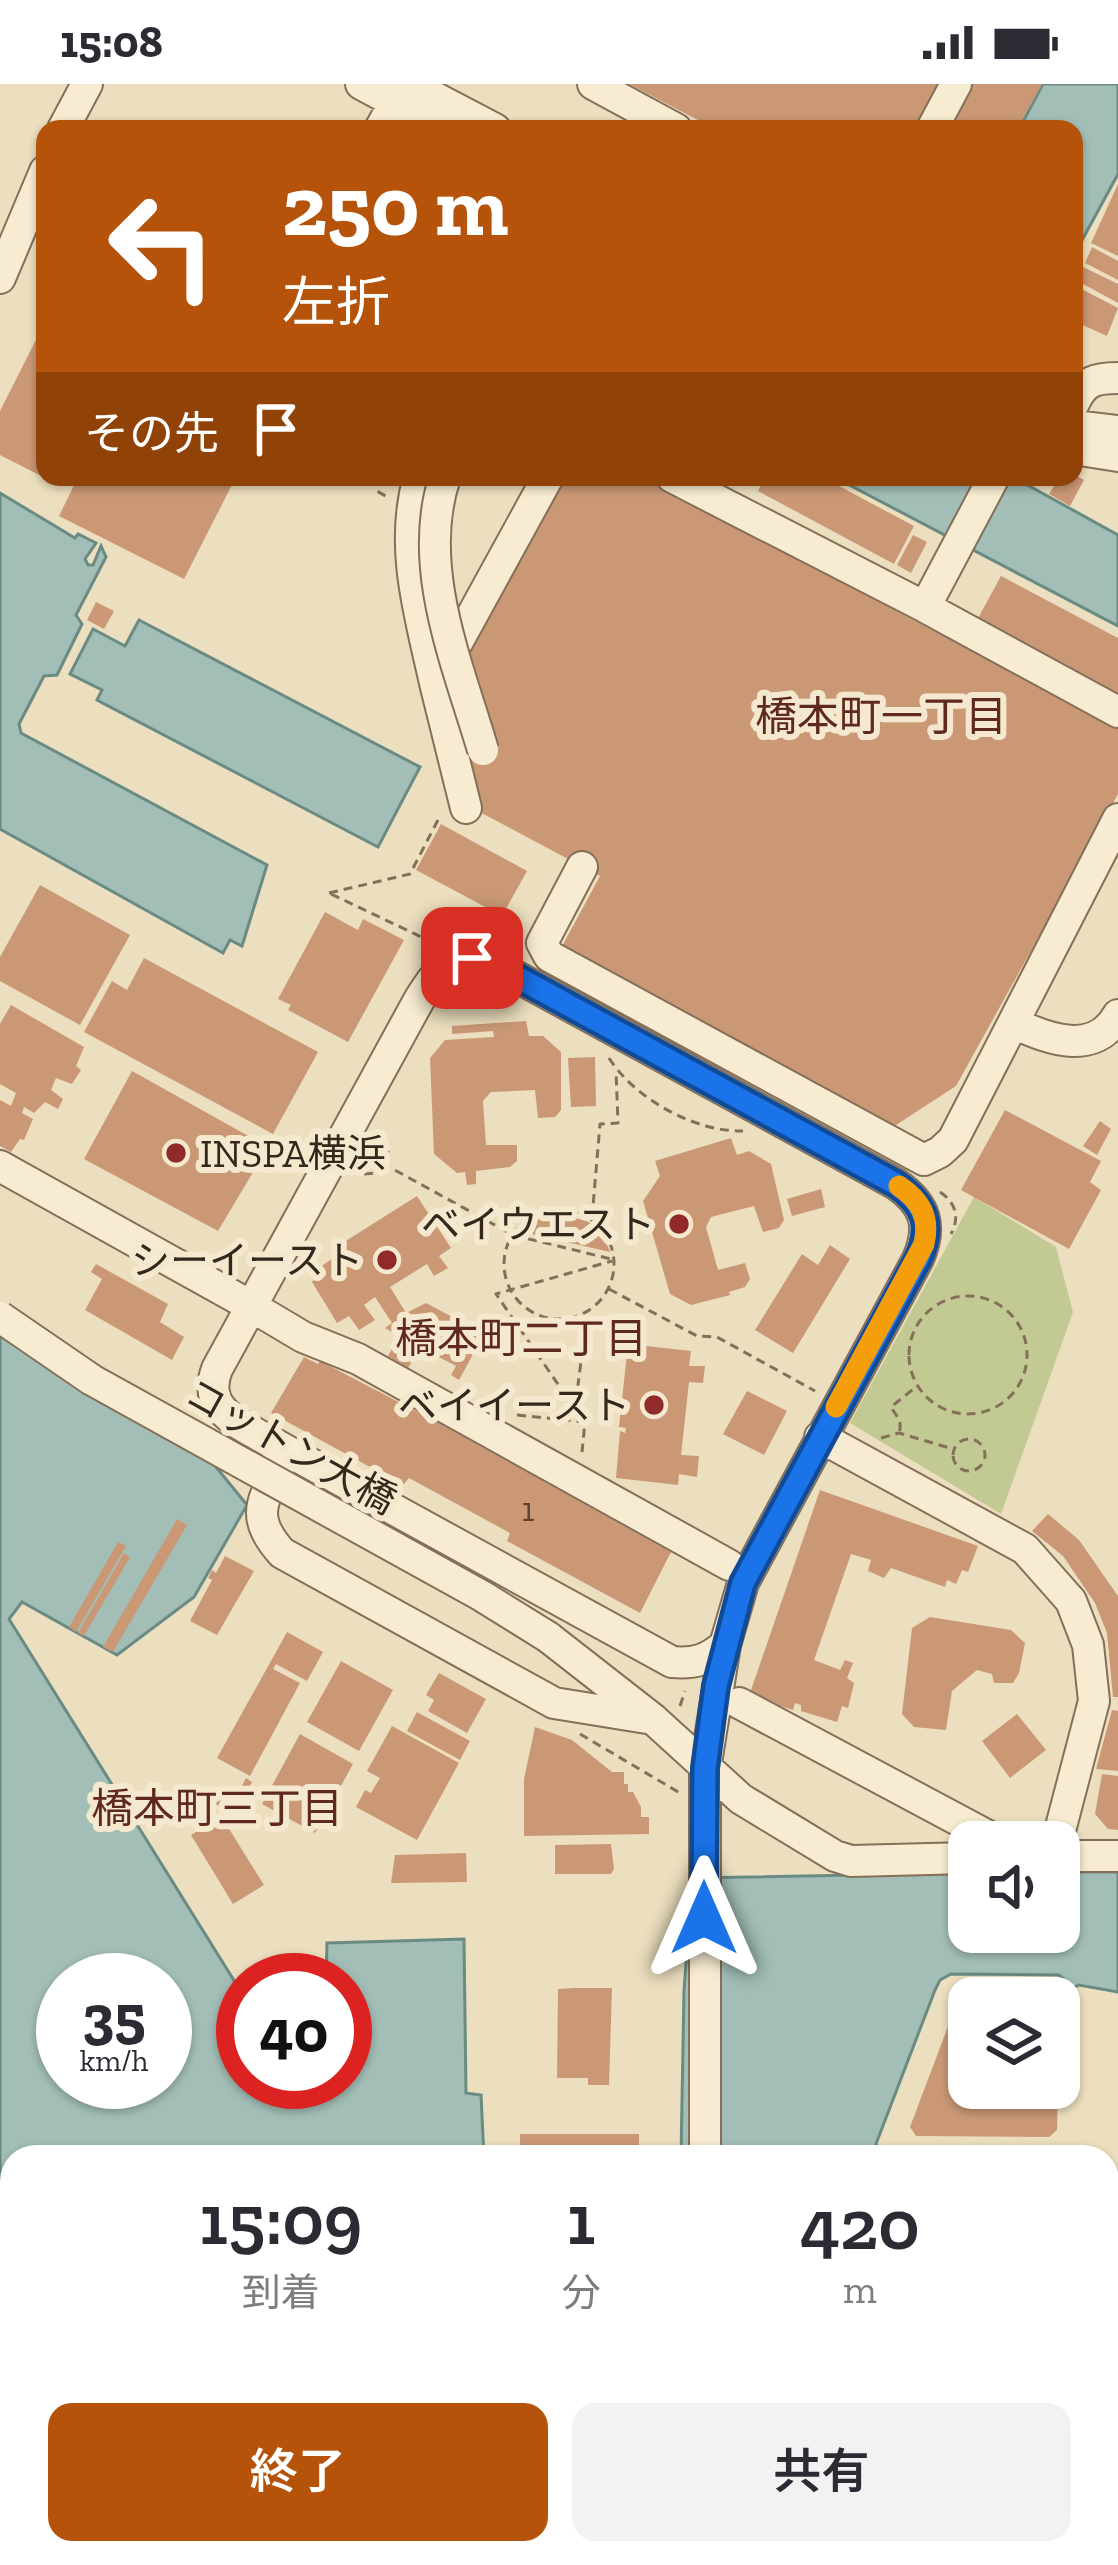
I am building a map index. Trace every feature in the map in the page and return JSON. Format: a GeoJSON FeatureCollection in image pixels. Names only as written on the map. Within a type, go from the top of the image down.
{"type":"FeatureCollection","features":[{"type":"Feature","properties":{"kind":"street"},"geometry":{"type":"LineString","coordinates":[[68,120],[87,84]]}},
{"type":"Feature","properties":{"kind":"street"},"geometry":{"type":"LineString","coordinates":[[361,84],[430,120]]}},
{"type":"Feature","properties":{"kind":"street"},"geometry":{"type":"LineString","coordinates":[[592,84],[659,120]]}},
{"type":"Feature","properties":{"kind":"street"},"geometry":{"type":"LineString","coordinates":[[937,120],[956,84]]}},
{"type":"Feature","properties":{"kind":"street"},"geometry":{"type":"LineString","coordinates":[[397,100],[465,120]]}},
{"type":"Feature","properties":{"kind":"street"},"geometry":{"type":"LineString","coordinates":[[0,278],[36,192]]}},
{"type":"Feature","properties":{"kind":"street"},"geometry":{"type":"LineString","coordinates":[[1083,385],[1118,378]]}},
{"type":"Feature","properties":{"kind":"street"},"geometry":{"type":"LineString","coordinates":[[1083,427],[1118,431]]}},
{"type":"Feature","properties":{"kind":"street"},"geometry":{"type":"LineString","coordinates":[[1083,450],[1118,456]]}},
{"type":"Feature","properties":{"kind":"street"},"geometry":{"type":"LineString","coordinates":[[418,486],[409,549],[436,683],[453,812]]}},
{"type":"Feature","properties":{"kind":"street"},"geometry":{"type":"LineString","coordinates":[[442,486],[436,502],[435,557],[443,615],[483,750]]}},
{"type":"Feature","properties":{"kind":"street"},"geometry":{"type":"LineString","coordinates":[[436,683],[543,486]]}},
{"type":"Feature","properties":{"kind":"street"},"geometry":{"type":"LineString","coordinates":[[689,486],[1118,712]]}},
{"type":"Feature","properties":{"kind":"street"},"geometry":{"type":"LineString","coordinates":[[925,607],[989,486]]}},
{"type":"Feature","properties":{"kind":"street"},"geometry":{"type":"LineString","coordinates":[[582,867],[542,944],[548,956],[924,1160],[953,1140],[1118,818]]}},
{"type":"Feature","properties":{"kind":"street"},"geometry":{"type":"LineString","coordinates":[[705,2145],[705,1768],[725,1645],[743,1583],[922,1250],[927,1228],[919,1203],[896,1184],[515,976],[467,958],[438,972],[418,1000],[217,1369],[213,1388],[219,1407],[260,1436],[672,1662],[693,1664],[725,1645]]}},
{"type":"Feature","properties":{"kind":"street"},"geometry":{"type":"LineString","coordinates":[[1014,1023],[1062,1042],[1090,1038],[1113,1024],[1118,1015]]}},
{"type":"Feature","properties":{"kind":"street"},"geometry":{"type":"LineString","coordinates":[[0,1166],[303,1337],[358,1359],[729,1564]]}},
{"type":"Feature","properties":{"kind":"street","name":"コットン大橋"},"geometry":{"type":"LineString","coordinates":[[0,1317],[92,1380],[482,1596],[666,1712],[705,1768],[758,1812],[835,1856],[877,1860],[948,1851]]}},
{"type":"Feature","properties":{"kind":"street"},"geometry":{"type":"LineString","coordinates":[[260,1436],[272,1450],[278,1471],[263,1497],[262,1517],[266,1536],[282,1553],[554,1703],[666,1712]]}},
{"type":"Feature","properties":{"kind":"street"},"geometry":{"type":"LineString","coordinates":[[820,1437],[1024,1549],[1071,1601],[1088,1645],[1094,1701],[1063,1821]]}},
{"type":"Feature","properties":{"kind":"street"},"geometry":{"type":"LineString","coordinates":[[278,1471],[315,1465]]}},
{"type":"Feature","properties":{"kind":"street"},"geometry":{"type":"LineString","coordinates":[[740,1703],[948,1828]]}},
{"type":"Feature","properties":{"kind":"street"},"geometry":{"type":"LineString","coordinates":[[1080,1856],[1118,1856]]}},
{"type":"Feature","properties":{"kind":"path"},"geometry":{"type":"LineString","coordinates":[[377,486],[376,491],[389,497]]}},
{"type":"Feature","properties":{"kind":"path"},"geometry":{"type":"LineString","coordinates":[[434,943],[329,893],[410,874],[453,812]]}},
{"type":"Feature","properties":{"kind":"path"},"geometry":{"type":"LineString","coordinates":[[608,1057],[616,1070],[652,1099],[695,1123],[721,1130],[753,1127]]}},
{"type":"Feature","properties":{"kind":"path"},"geometry":{"type":"LineString","coordinates":[[592,1220],[601,1124],[618,1124],[616,1070]]}},
{"type":"Feature","properties":{"kind":"path"},"geometry":{"type":"LineString","coordinates":[[364,1174],[377,1172],[388,1152],[383,1142]]}},
{"type":"Feature","properties":{"kind":"path"},"geometry":{"type":"LineString","coordinates":[[382,1162],[513,1235],[614,1260]]}},
{"type":"Feature","properties":{"kind":"path"},"geometry":{"type":"LineString","coordinates":[[571,1210],[592,1220],[609,1240],[614,1260],[608,1289],[587,1311],[571,1318],[546,1318],[525,1308],[509,1289],[503,1266],[513,1235],[524,1222],[546,1211],[571,1210]]}},
{"type":"Feature","properties":{"kind":"path"},"geometry":{"type":"LineString","coordinates":[[575,1408],[496,1294],[614,1260]]}},
{"type":"Feature","properties":{"kind":"path"},"geometry":{"type":"LineString","coordinates":[[608,1289],[697,1336],[717,1337],[818,1390],[814,1402]]}},
{"type":"Feature","properties":{"kind":"path"},"geometry":{"type":"LineString","coordinates":[[982,1297],[1015,1318],[1028,1354],[1016,1390],[1002,1404],[966,1415],[947,1411],[917,1386],[910,1368],[914,1329],[943,1301],[982,1297]]}},
{"type":"Feature","properties":{"kind":"path"},"geometry":{"type":"LineString","coordinates":[[574,1420],[587,1311]]}},
{"type":"Feature","properties":{"kind":"path"},"geometry":{"type":"LineString","coordinates":[[899,1432],[901,1421],[891,1408],[917,1386]]}},
{"type":"Feature","properties":{"kind":"path"},"geometry":{"type":"LineString","coordinates":[[515,1415],[584,1422],[579,1482]]}},
{"type":"Feature","properties":{"kind":"path"},"geometry":{"type":"LineString","coordinates":[[857,1458],[877,1439],[899,1432],[953,1449]]}},
{"type":"Feature","properties":{"kind":"path"},"geometry":{"type":"LineString","coordinates":[[975,1440],[983,1447],[984,1461],[974,1471],[964,1471],[953,1460],[953,1449],[960,1441],[975,1440]]}},
{"type":"Feature","properties":{"kind":"path"},"geometry":{"type":"LineString","coordinates":[[666,1712],[685,1692]]}},
{"type":"Feature","properties":{"kind":"path"},"geometry":{"type":"LineString","coordinates":[[657,1777],[681,1798],[674,1773]]}},
{"type":"Feature","properties":{"kind":"green space"},"geometry":{"type":"Polygon","coordinates":[[[974,1197],[1056,1247],[1073,1312],[1001,1514],[850,1423],[974,1197]]]}},
{"type":"Feature","properties":{"kind":"water"},"geometry":{"type":"Polygon","coordinates":[[[1043,84],[1118,84],[1118,174],[1083,238],[1083,120],[1024,120],[1043,84]]]}},
{"type":"Feature","properties":{"kind":"water"},"geometry":{"type":"Polygon","coordinates":[[[851,486],[1029,486],[1118,535],[1118,626],[851,486]]]}},
{"type":"Feature","properties":{"kind":"water"},"geometry":{"type":"Polygon","coordinates":[[[0,493],[75,538],[78,534],[96,543],[85,559],[88,565],[93,565],[101,546],[106,557],[76,615],[82,624],[57,675],[44,676],[19,724],[21,733],[267,865],[242,946],[230,940],[223,953],[0,829],[0,493]]]}},
{"type":"Feature","properties":{"kind":"water"},"geometry":{"type":"Polygon","coordinates":[[[139,620],[420,767],[378,847],[97,700],[102,690],[70,674],[93,629],[125,646],[139,620]]]}},
{"type":"Feature","properties":{"kind":"water"},"geometry":{"type":"Polygon","coordinates":[[[0,1305],[199,1446],[247,1505],[194,1597],[117,1655],[22,1602],[9,1619],[217,1953],[216,2109],[372,2109],[372,1953],[327,1953],[327,1943],[464,1939],[466,2093],[481,2095],[483,2145],[0,2145],[0,1305]]]}},
{"type":"Feature","properties":{"kind":"water"},"geometry":{"type":"Polygon","coordinates":[[[1080,1872],[1118,1872],[1118,1992],[1080,1985],[1080,1977],[951,1974],[935,1990],[876,2145],[681,2145],[692,1878],[948,1873],[948,1953],[1080,1953],[1080,1872]]]}},
{"type":"Feature","properties":{"kind":"building"},"geometry":{"type":"Polygon","coordinates":[[[629,84],[941,84],[922,120],[698,120],[629,84]]]}},
{"type":"Feature","properties":{"kind":"building"},"geometry":{"type":"Polygon","coordinates":[[[973,84],[1042,84],[1022,120],[954,120],[973,84]]]}},
{"type":"Feature","properties":{"kind":"building"},"geometry":{"type":"Polygon","coordinates":[[[1118,184],[1118,256],[1091,243],[1118,184]]]}},
{"type":"Feature","properties":{"kind":"building"},"geometry":{"type":"Polygon","coordinates":[[[1092,247],[1118,261],[1118,280],[1085,263],[1092,247]]]}},
{"type":"Feature","properties":{"kind":"building"},"geometry":{"type":"Polygon","coordinates":[[[1083,267],[1118,284],[1118,303],[1083,284],[1083,267]]]}},
{"type":"Feature","properties":{"kind":"building"},"geometry":{"type":"Polygon","coordinates":[[[1083,290],[1118,308],[1107,336],[1083,325],[1083,290]]]}},
{"type":"Feature","properties":{"kind":"building"},"geometry":{"type":"Polygon","coordinates":[[[36,340],[36,473],[0,455],[0,411],[36,340]]]}},
{"type":"Feature","properties":{"kind":"building"},"geometry":{"type":"Polygon","coordinates":[[[74,486],[231,486],[184,579],[59,516],[74,486]]]}},
{"type":"Feature","properties":{"kind":"building"},"geometry":{"type":"Polygon","coordinates":[[[555,486],[661,486],[1118,729],[1118,794],[956,1086],[893,1127],[560,950],[600,876],[476,810],[442,696],[555,486]]]}},
{"type":"Feature","properties":{"kind":"building"},"geometry":{"type":"Polygon","coordinates":[[[760,486],[839,486],[914,526],[894,564],[758,491],[760,486]]]}},
{"type":"Feature","properties":{"kind":"building"},"geometry":{"type":"Polygon","coordinates":[[[1054,486],[1081,486],[1070,506],[1049,494],[1054,486]]]}},
{"type":"Feature","properties":{"kind":"building"},"geometry":{"type":"Polygon","coordinates":[[[913,535],[927,542],[911,573],[897,565],[913,535]]]}},
{"type":"Feature","properties":{"kind":"building"},"geometry":{"type":"Polygon","coordinates":[[[1001,576],[1118,638],[1118,697],[976,622],[1001,576]]]}},
{"type":"Feature","properties":{"kind":"building"},"geometry":{"type":"Polygon","coordinates":[[[96,602],[114,611],[104,629],[87,620],[96,602]]]}},
{"type":"Feature","properties":{"kind":"building"},"geometry":{"type":"Polygon","coordinates":[[[441,824],[527,871],[502,916],[416,870],[441,824]]]}},
{"type":"Feature","properties":{"kind":"building"},"geometry":{"type":"Polygon","coordinates":[[[40,885],[130,935],[80,1025],[0,981],[0,957],[40,885]]]}},
{"type":"Feature","properties":{"kind":"building"},"geometry":{"type":"Polygon","coordinates":[[[325,912],[358,930],[363,919],[404,940],[348,1042],[288,1010],[291,1005],[278,999],[325,912]]]}},
{"type":"Feature","properties":{"kind":"building"},"geometry":{"type":"Polygon","coordinates":[[[144,958],[318,1052],[273,1134],[84,1032],[112,981],[127,990],[144,958]]]}},
{"type":"Feature","properties":{"kind":"building"},"geometry":{"type":"Polygon","coordinates":[[[11,1005],[84,1047],[76,1066],[81,1070],[72,1084],[56,1078],[51,1090],[63,1099],[58,1109],[45,1102],[34,1113],[24,1107],[22,1113],[33,1119],[24,1140],[11,1152],[0,1146],[0,1100],[11,1106],[16,1093],[0,1084],[0,1024],[11,1005]]]}},
{"type":"Feature","properties":{"kind":"building"},"geometry":{"type":"Polygon","coordinates":[[[526,1021],[529,1036],[543,1036],[561,1052],[561,1110],[555,1117],[538,1118],[535,1090],[491,1092],[483,1101],[486,1145],[517,1145],[517,1161],[510,1167],[476,1171],[476,1184],[467,1185],[465,1172],[457,1173],[434,1154],[430,1058],[445,1040],[494,1037],[493,1031],[452,1034],[452,1026],[526,1021]]]}},
{"type":"Feature","properties":{"kind":"building"},"geometry":{"type":"Polygon","coordinates":[[[595,1057],[596,1106],[571,1107],[568,1058],[595,1057]]]}},
{"type":"Feature","properties":{"kind":"building","name":"INSPA横浜"},"geometry":{"type":"Polygon","coordinates":[[[132,1071],[268,1147],[218,1231],[84,1159],[132,1071]]]}},
{"type":"Feature","properties":{"kind":"building"},"geometry":{"type":"Polygon","coordinates":[[[1005,1110],[1101,1161],[1090,1182],[1101,1190],[1069,1249],[961,1190],[1005,1110]]]}},
{"type":"Feature","properties":{"kind":"building"},"geometry":{"type":"Polygon","coordinates":[[[1100,1121],[1111,1129],[1097,1155],[1083,1146],[1100,1121]]]}},
{"type":"Feature","properties":{"kind":"building","name":"ベイウエスト"},"geometry":{"type":"Polygon","coordinates":[[[731,1138],[737,1155],[749,1151],[771,1164],[784,1220],[779,1228],[763,1232],[754,1206],[711,1217],[706,1227],[718,1270],[745,1263],[750,1279],[730,1295],[691,1305],[670,1294],[643,1201],[660,1176],[655,1161],[731,1138]]]}},
{"type":"Feature","properties":{"kind":"building"},"geometry":{"type":"Polygon","coordinates":[[[821,1189],[825,1207],[792,1216],[787,1199],[821,1189]]]}},
{"type":"Feature","properties":{"kind":"building","name":"シーイースト"},"geometry":{"type":"Polygon","coordinates":[[[417,1196],[451,1248],[439,1256],[448,1268],[434,1276],[427,1264],[390,1287],[406,1313],[426,1303],[484,1334],[459,1380],[451,1375],[456,1366],[420,1347],[408,1368],[388,1356],[399,1336],[385,1328],[392,1323],[375,1297],[364,1305],[375,1320],[359,1330],[349,1316],[337,1323],[312,1282],[313,1272],[345,1250],[341,1244],[417,1196]]]}},
{"type":"Feature","properties":{"kind":"building"},"geometry":{"type":"Polygon","coordinates":[[[561,1213],[591,1223],[603,1234],[610,1252],[523,1232],[536,1220],[561,1213]]]}},
{"type":"Feature","properties":{"kind":"building"},"geometry":{"type":"Polygon","coordinates":[[[830,1245],[850,1259],[793,1353],[755,1330],[802,1254],[818,1265],[830,1245]]]}},
{"type":"Feature","properties":{"kind":"building"},"geometry":{"type":"Polygon","coordinates":[[[96,1264],[168,1304],[160,1322],[184,1337],[172,1360],[85,1310],[102,1279],[91,1272],[96,1264]]]}},
{"type":"Feature","properties":{"kind":"building","name":"ベイイースト"},"geometry":{"type":"Polygon","coordinates":[[[628,1344],[691,1351],[689,1366],[705,1366],[703,1383],[689,1382],[681,1455],[699,1456],[697,1477],[679,1474],[678,1485],[616,1478],[620,1431],[625,1433],[626,1428],[619,1427],[628,1344]]]}},
{"type":"Feature","properties":{"kind":"building"},"geometry":{"type":"Polygon","coordinates":[[[304,1357],[439,1423],[671,1552],[640,1613],[507,1541],[510,1533],[409,1478],[403,1485],[271,1413],[304,1357]]]}},
{"type":"Feature","properties":{"kind":"building"},"geometry":{"type":"Polygon","coordinates":[[[747,1391],[787,1411],[764,1455],[723,1434],[747,1391]]]}},
{"type":"Feature","properties":{"kind":"building"},"geometry":{"type":"Polygon","coordinates":[[[820,1490],[978,1546],[968,1572],[962,1570],[956,1584],[947,1580],[945,1587],[891,1568],[884,1578],[868,1571],[871,1560],[851,1554],[814,1660],[840,1670],[845,1660],[853,1663],[847,1678],[854,1683],[848,1708],[842,1706],[837,1722],[801,1711],[795,1703],[793,1710],[749,1696],[820,1490]]]}},
{"type":"Feature","properties":{"kind":"building"},"geometry":{"type":"Polygon","coordinates":[[[1048,1514],[1079,1540],[1118,1596],[1118,1697],[1113,1697],[1107,1633],[1095,1603],[1063,1556],[1032,1531],[1048,1514]]]}},
{"type":"Feature","properties":{"kind":"building"},"geometry":{"type":"Polygon","coordinates":[[[177,1519],[187,1525],[113,1652],[103,1647],[177,1519]]]}},
{"type":"Feature","properties":{"kind":"building"},"geometry":{"type":"Polygon","coordinates":[[[118,1542],[126,1546],[76,1632],[69,1627],[118,1542]]]}},
{"type":"Feature","properties":{"kind":"building"},"geometry":{"type":"Polygon","coordinates":[[[124,1553],[130,1557],[84,1636],[78,1633],[124,1553]]]}},
{"type":"Feature","properties":{"kind":"building"},"geometry":{"type":"Polygon","coordinates":[[[225,1556],[254,1571],[217,1635],[190,1621],[212,1580],[208,1578],[212,1570],[216,1573],[225,1556]]]}},
{"type":"Feature","properties":{"kind":"building"},"geometry":{"type":"Polygon","coordinates":[[[930,1617],[1011,1630],[1025,1643],[1013,1683],[994,1683],[992,1674],[977,1670],[952,1691],[946,1730],[914,1727],[902,1714],[912,1628],[930,1617]]]}},
{"type":"Feature","properties":{"kind":"building"},"geometry":{"type":"Polygon","coordinates":[[[287,1632],[323,1652],[307,1681],[276,1664],[273,1669],[300,1683],[250,1776],[217,1758],[287,1632]]]}},
{"type":"Feature","properties":{"kind":"building"},"geometry":{"type":"Polygon","coordinates":[[[341,1661],[393,1690],[359,1751],[307,1722],[341,1661]]]}},
{"type":"Feature","properties":{"kind":"building"},"geometry":{"type":"Polygon","coordinates":[[[439,1673],[486,1699],[467,1733],[428,1711],[434,1700],[426,1695],[439,1673]]]}},
{"type":"Feature","properties":{"kind":"building"},"geometry":{"type":"Polygon","coordinates":[[[1112,1710],[1118,1711],[1118,1771],[1096,1769],[1112,1710]]]}},
{"type":"Feature","properties":{"kind":"building"},"geometry":{"type":"Polygon","coordinates":[[[417,1712],[470,1741],[460,1760],[407,1731],[417,1712]]]}},
{"type":"Feature","properties":{"kind":"building"},"geometry":{"type":"Polygon","coordinates":[[[1017,1714],[1046,1750],[1010,1778],[982,1741],[1017,1714]]]}},
{"type":"Feature","properties":{"kind":"building"},"geometry":{"type":"Polygon","coordinates":[[[392,1726],[459,1763],[417,1840],[356,1807],[365,1790],[371,1793],[380,1778],[367,1771],[392,1726]]]}},
{"type":"Feature","properties":{"kind":"building"},"geometry":{"type":"Polygon","coordinates":[[[535,1727],[572,1740],[612,1772],[624,1772],[624,1784],[641,1807],[641,1817],[649,1817],[649,1834],[524,1836],[524,1779],[535,1727]]]}},
{"type":"Feature","properties":{"kind":"building"},"geometry":{"type":"Polygon","coordinates":[[[300,1734],[353,1764],[315,1833],[262,1804],[300,1734]]]}},
{"type":"Feature","properties":{"kind":"building"},"geometry":{"type":"Polygon","coordinates":[[[1102,1774],[1118,1776],[1118,1830],[1108,1829],[1095,1814],[1102,1774]]]}},
{"type":"Feature","properties":{"kind":"building"},"geometry":{"type":"Polygon","coordinates":[[[246,1778],[252,1782],[234,1814],[216,1804],[224,1788],[237,1795],[246,1778]]]}},
{"type":"Feature","properties":{"kind":"building"},"geometry":{"type":"Polygon","coordinates":[[[221,1816],[264,1885],[233,1904],[191,1835],[221,1816]]]}},
{"type":"Feature","properties":{"kind":"building"},"geometry":{"type":"Polygon","coordinates":[[[611,1844],[611,1874],[555,1874],[555,1845],[611,1844]]]}},
{"type":"Feature","properties":{"kind":"building"},"geometry":{"type":"Polygon","coordinates":[[[466,1853],[467,1882],[391,1883],[395,1855],[466,1853]]]}},
{"type":"Feature","properties":{"kind":"building"},"geometry":{"type":"Polygon","coordinates":[[[612,1988],[609,2085],[588,2085],[588,2078],[557,2078],[558,1989],[612,1988]]]}},
{"type":"Feature","properties":{"kind":"building"},"geometry":{"type":"Polygon","coordinates":[[[948,2026],[948,2109],[1058,2109],[1057,2130],[1049,2137],[916,2136],[910,2127],[948,2026]]]}},
{"type":"Feature","properties":{"kind":"building"},"geometry":{"type":"Polygon","coordinates":[[[520,2134],[639,2134],[639,2145],[520,2145],[520,2134]]]}},
{"type":"Feature","properties":{"kind":"slow traffic"},"geometry":{"type":"LineString","coordinates":[[836,1407],[924,1244],[923,1209],[899,1186]]}},
{"type":"Feature","properties":{"kind":"place","name":"INSPA横浜"},"geometry":{"type":"Point","coordinates":[176,1153]}},
{"type":"Feature","properties":{"kind":"place","name":"ベイウエスト"},"geometry":{"type":"Point","coordinates":[679,1224]}},
{"type":"Feature","properties":{"kind":"place","name":"シーイースト"},"geometry":{"type":"Point","coordinates":[387,1260]}},
{"type":"Feature","properties":{"kind":"place","name":"ベイイースト"},"geometry":{"type":"Point","coordinates":[654,1405]}},
{"type":"Feature","properties":{"kind":"district","name":"橋本町一丁目"},"geometry":{"type":"Point","coordinates":[881,716]}},
{"type":"Feature","properties":{"kind":"district","name":"橋本町二丁目"},"geometry":{"type":"Point","coordinates":[521,1338]}},
{"type":"Feature","properties":{"kind":"district","name":"橋本町三丁目"},"geometry":{"type":"Point","coordinates":[217,1808]}},
{"type":"Feature","properties":{"kind":"route"},"geometry":{"type":"LineString","coordinates":[[472,958],[495,965],[896,1184],[919,1203],[925,1215],[926,1239],[918,1259],[743,1583],[716,1686],[705,1768],[704,1918]]}}]}
